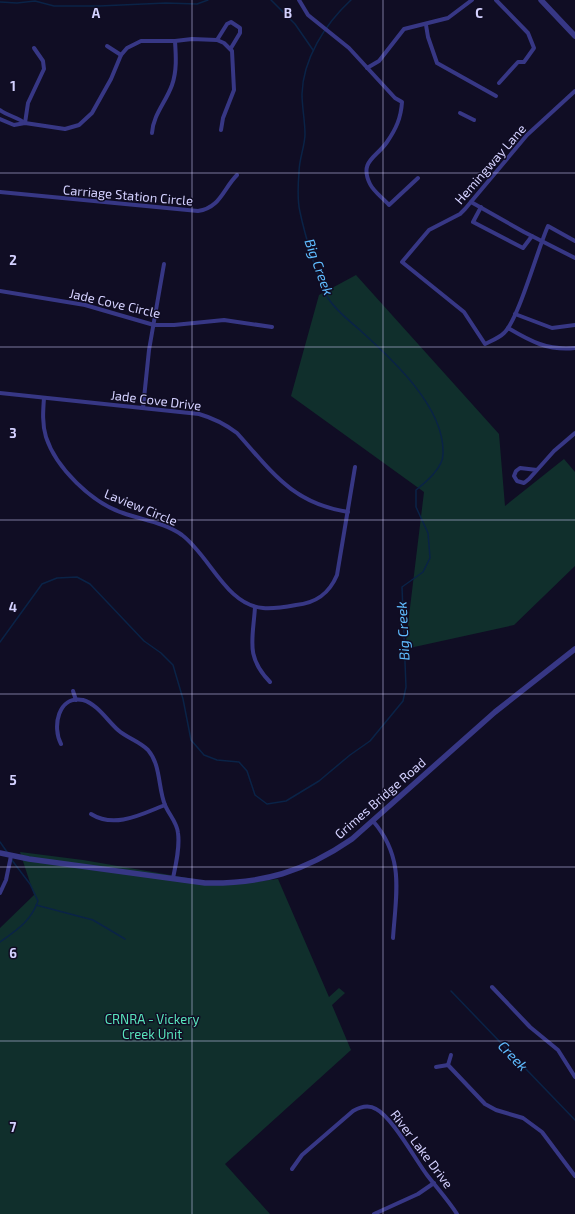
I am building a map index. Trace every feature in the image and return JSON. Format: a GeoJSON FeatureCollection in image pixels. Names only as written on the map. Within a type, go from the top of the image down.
{"type":"FeatureCollection","features":[{"type":"Feature","properties":{"kind":"street"},"geometry":{"type":"LineString","coordinates":[[299,0],[305,11],[315,21],[341,41],[395,98],[402,102],[400,121],[386,144],[369,160],[367,176],[371,186],[389,205],[418,178]]}},
{"type":"Feature","properties":{"kind":"street"},"geometry":{"type":"LineString","coordinates":[[367,68],[379,61],[404,29],[414,25],[426,24],[448,18],[472,0]]}},
{"type":"Feature","properties":{"kind":"street"},"geometry":{"type":"LineString","coordinates":[[496,0],[528,34],[534,48],[524,62],[518,62],[498,83]]}},
{"type":"Feature","properties":{"kind":"street"},"geometry":{"type":"LineString","coordinates":[[541,0],[575,36]]}},
{"type":"Feature","properties":{"kind":"street"},"geometry":{"type":"LineString","coordinates":[[217,40],[227,24],[232,22],[237,24],[240,28],[240,33],[230,48]]}},
{"type":"Feature","properties":{"kind":"street"},"geometry":{"type":"LineString","coordinates":[[426,24],[428,37],[437,63],[496,96]]}},
{"type":"Feature","properties":{"kind":"street"},"geometry":{"type":"LineString","coordinates":[[0,119],[14,125],[25,123],[65,129],[79,125],[92,113],[111,79],[121,55],[127,48],[141,41],[175,41],[192,39],[217,40],[230,48],[234,60],[234,90],[220,130]]}},
{"type":"Feature","properties":{"kind":"street"},"geometry":{"type":"LineString","coordinates":[[152,133],[153,122],[174,78],[175,41]]}},
{"type":"Feature","properties":{"kind":"street"},"geometry":{"type":"LineString","coordinates":[[107,46],[121,55]]}},
{"type":"Feature","properties":{"kind":"street"},"geometry":{"type":"LineString","coordinates":[[25,123],[28,103],[44,69],[43,61],[34,48]]}},
{"type":"Feature","properties":{"kind":"street","name":"Hemingway Lane"},"geometry":{"type":"LineString","coordinates":[[575,91],[526,134],[460,214],[428,230],[402,262],[464,312],[485,344],[504,333],[508,328],[515,314],[548,226],[575,241]]}},
{"type":"Feature","properties":{"kind":"street"},"geometry":{"type":"LineString","coordinates":[[0,111],[9,116],[18,118],[25,123]]}},
{"type":"Feature","properties":{"kind":"street"},"geometry":{"type":"LineString","coordinates":[[460,113],[474,120]]}},
{"type":"Feature","properties":{"kind":"street","name":"Carriage Station Circle"},"geometry":{"type":"LineString","coordinates":[[0,192],[198,211],[209,209],[216,204],[222,198],[229,183],[237,175]]}},
{"type":"Feature","properties":{"kind":"street"},"geometry":{"type":"LineString","coordinates":[[471,202],[575,258]]}},
{"type":"Feature","properties":{"kind":"street"},"geometry":{"type":"LineString","coordinates":[[482,207],[473,222],[523,248],[532,236]]}},
{"type":"Feature","properties":{"kind":"street"},"geometry":{"type":"LineString","coordinates":[[143,408],[164,264]]}},
{"type":"Feature","properties":{"kind":"street","name":"Jade Cove Circle"},"geometry":{"type":"LineString","coordinates":[[0,291],[85,305],[154,325],[174,325],[224,320],[272,327]]}},
{"type":"Feature","properties":{"kind":"street"},"geometry":{"type":"LineString","coordinates":[[515,314],[552,328],[575,325]]}},
{"type":"Feature","properties":{"kind":"street"},"geometry":{"type":"LineString","coordinates":[[508,328],[532,342],[546,347],[560,349],[575,348]]}},
{"type":"Feature","properties":{"kind":"street","name":"Jade Cove Drive"},"geometry":{"type":"LineString","coordinates":[[0,393],[199,414],[219,421],[237,433],[280,481],[294,492],[318,505],[348,512]]}},
{"type":"Feature","properties":{"kind":"street","name":"Laview Circle"},"geometry":{"type":"LineString","coordinates":[[44,398],[43,424],[49,446],[59,462],[84,490],[111,508],[159,523],[181,535],[201,552],[233,594],[243,602],[255,607],[270,608],[305,604],[317,600],[326,593],[337,575],[355,467]]}},
{"type":"Feature","properties":{"kind":"street"},"geometry":{"type":"LineString","coordinates":[[537,470],[520,468],[514,476],[517,481],[524,483],[537,470],[566,439],[575,433]]}},
{"type":"Feature","properties":{"kind":"street"},"geometry":{"type":"LineString","coordinates":[[255,607],[253,655],[260,671],[270,682]]}},
{"type":"Feature","properties":{"kind":"street","name":"Grimes Bridge Road"},"geometry":{"type":"LineString","coordinates":[[0,853],[29,859],[205,883],[256,881],[281,875],[308,865],[331,854],[352,839],[495,712],[575,649]]}},
{"type":"Feature","properties":{"kind":"street"},"geometry":{"type":"LineString","coordinates":[[73,691],[76,700]]}},
{"type":"Feature","properties":{"kind":"street"},"geometry":{"type":"LineString","coordinates":[[61,744],[57,734],[58,715],[64,705],[76,700],[92,704],[118,730],[148,751],[155,764],[165,805],[175,822],[178,834],[173,878]]}},
{"type":"Feature","properties":{"kind":"street"},"geometry":{"type":"LineString","coordinates":[[91,814],[102,819],[122,820],[165,805]]}},
{"type":"Feature","properties":{"kind":"street"},"geometry":{"type":"LineString","coordinates":[[373,821],[388,840],[396,863],[393,938]]}},
{"type":"Feature","properties":{"kind":"street"},"geometry":{"type":"LineString","coordinates":[[0,893],[6,880],[11,856]]}},
{"type":"Feature","properties":{"kind":"street"},"geometry":{"type":"LineString","coordinates":[[492,987],[530,1027],[558,1050],[575,1077]]}},
{"type":"Feature","properties":{"kind":"street"},"geometry":{"type":"LineString","coordinates":[[448,1065],[451,1055]]}},
{"type":"Feature","properties":{"kind":"street"},"geometry":{"type":"LineString","coordinates":[[436,1067],[448,1065]]}},
{"type":"Feature","properties":{"kind":"street"},"geometry":{"type":"LineString","coordinates":[[448,1065],[485,1104],[496,1110],[524,1118],[542,1132],[575,1176]]}},
{"type":"Feature","properties":{"kind":"street","name":"River Lake Drive"},"geometry":{"type":"LineString","coordinates":[[292,1169],[302,1155],[353,1111],[360,1107],[368,1106],[376,1108],[383,1114],[403,1139],[457,1214]]}},
{"type":"Feature","properties":{"kind":"street"},"geometry":{"type":"LineString","coordinates":[[374,1214],[418,1194],[434,1183]]}},
{"type":"Feature","properties":{"kind":"green space"},"geometry":{"type":"Polygon","coordinates":[[[356,275],[499,434],[505,506],[564,459],[575,472],[575,566],[514,625],[405,649],[424,492],[291,396],[319,295],[356,275]]]}},
{"type":"Feature","properties":{"kind":"green space","name":"CRNRA - Vickery Creek Unit"},"geometry":{"type":"Polygon","coordinates":[[[20,852],[83,860],[228,885],[278,879],[329,997],[339,988],[345,993],[332,1005],[351,1050],[225,1164],[270,1214],[0,1214],[0,928],[34,895],[20,852]]]}},
{"type":"Feature","properties":{"kind":"waterway"},"geometry":{"type":"LineString","coordinates":[[0,2],[17,3],[35,1],[54,6],[99,6],[166,3],[197,4],[208,0]]}},
{"type":"Feature","properties":{"kind":"waterway"},"geometry":{"type":"LineString","coordinates":[[271,0],[295,24],[313,50]]}},
{"type":"Feature","properties":{"kind":"waterway","name":"Big Creek"},"geometry":{"type":"LineString","coordinates":[[0,642],[42,584],[57,578],[77,577],[90,584],[144,641],[161,653],[173,665],[183,699],[191,740],[204,755],[217,760],[239,762],[247,771],[255,795],[267,804],[286,801],[319,781],[350,755],[370,741],[403,701],[406,687],[402,587],[423,572],[430,558],[428,533],[416,507],[416,490],[433,474],[440,464],[443,454],[441,437],[436,420],[427,403],[402,371],[331,303],[324,290],[312,256],[298,203],[299,167],[305,134],[302,94],[306,68],[324,31],[341,9],[351,0]]}},
{"type":"Feature","properties":{"kind":"waterway","name":"Big Creek"},"geometry":{"type":"LineString","coordinates":[[0,842],[7,852]]}},
{"type":"Feature","properties":{"kind":"waterway","name":"Big Creek"},"geometry":{"type":"LineString","coordinates":[[0,942],[18,929],[27,920],[32,914],[38,901],[30,884],[11,859]]}},
{"type":"Feature","properties":{"kind":"waterway"},"geometry":{"type":"LineString","coordinates":[[36,905],[93,920],[125,939]]}},
{"type":"Feature","properties":{"kind":"waterway","name":"Creek"},"geometry":{"type":"LineString","coordinates":[[451,991],[575,1120]]}}]}
